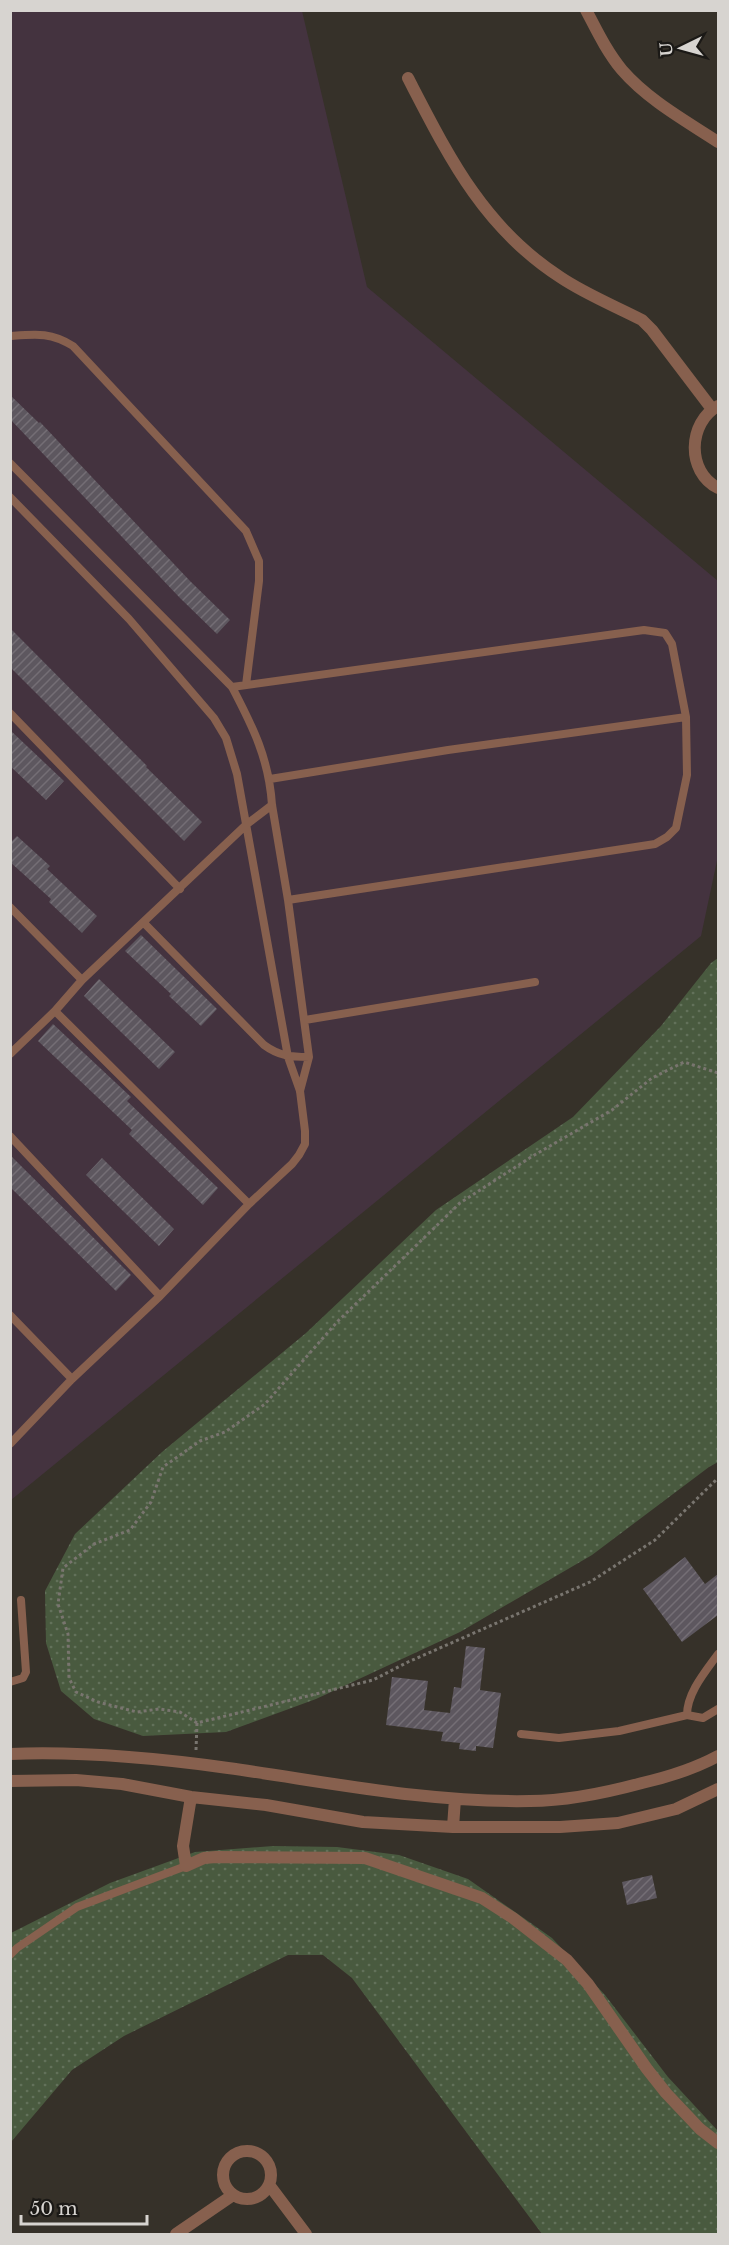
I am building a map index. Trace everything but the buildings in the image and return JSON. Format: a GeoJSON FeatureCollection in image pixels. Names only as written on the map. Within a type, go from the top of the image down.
{"type":"FeatureCollection","features":[{"type":"Feature","properties":{"kind":"street"},"geometry":{"type":"LineString","coordinates":[[586,10],[604,45],[623,70],[648,93],[718,142]]}},
{"type":"Feature","properties":{"kind":"street"},"geometry":{"type":"LineString","coordinates":[[408,78],[446,152],[471,193],[500,228],[559,277],[642,320],[715,407],[701,422],[695,439],[695,457],[702,474],[718,488]]}},
{"type":"Feature","properties":{"kind":"street"},"geometry":{"type":"LineString","coordinates":[[10,1754],[104,1754],[455,1799],[530,1801],[603,1794],[670,1776],[702,1765],[718,1756]]}},
{"type":"Feature","properties":{"kind":"street"},"geometry":{"type":"LineString","coordinates":[[10,1781],[76,1780],[122,1784],[191,1797],[266,1805],[363,1822],[453,1827],[560,1827],[618,1823],[676,1809],[718,1789]]}},
{"type":"Feature","properties":{"kind":"street"},"geometry":{"type":"LineString","coordinates":[[191,1797],[183,1846],[186,1866],[204,1858],[216,1857],[358,1857],[482,1898],[513,1918],[567,1960],[588,1984],[666,2093],[700,2129],[718,2143]]}},
{"type":"Feature","properties":{"kind":"street"},"geometry":{"type":"LineString","coordinates":[[453,1827],[455,1799]]}},
{"type":"Feature","properties":{"kind":"street"},"geometry":{"type":"LineString","coordinates":[[246,2151],[256,2152],[265,2158],[272,2176],[270,2186],[263,2194],[253,2199],[243,2199],[233,2195],[226,2188],[223,2178],[224,2168],[229,2159],[237,2153],[246,2151]]}},
{"type":"Feature","properties":{"kind":"street"},"geometry":{"type":"LineString","coordinates":[[270,2186],[306,2235]]}},
{"type":"Feature","properties":{"kind":"street"},"geometry":{"type":"LineString","coordinates":[[176,2235],[233,2195]]}},
{"type":"Feature","properties":{"kind":"lane"},"geometry":{"type":"LineString","coordinates":[[10,336],[45,334],[59,337],[73,346],[246,531],[256,549],[259,561],[259,581],[246,685]]}},
{"type":"Feature","properties":{"kind":"lane"},"geometry":{"type":"LineString","coordinates":[[10,463],[232,687],[255,730],[270,779],[305,1020],[309,1057],[300,1091]]}},
{"type":"Feature","properties":{"kind":"lane"},"geometry":{"type":"LineString","coordinates":[[10,497],[129,619],[214,718],[226,738],[233,758],[247,824],[288,1057],[300,1091],[305,1144],[292,1164],[249,1204],[160,1296],[72,1379],[10,1444]]}},
{"type":"Feature","properties":{"kind":"lane"},"geometry":{"type":"LineString","coordinates":[[232,687],[644,630],[657,630],[665,633],[672,644],[686,717],[687,775],[680,815],[676,828],[668,837],[655,844],[288,900]]}},
{"type":"Feature","properties":{"kind":"lane"},"geometry":{"type":"LineString","coordinates":[[10,713],[180,889]]}},
{"type":"Feature","properties":{"kind":"lane"},"geometry":{"type":"LineString","coordinates":[[270,779],[448,750],[686,717]]}},
{"type":"Feature","properties":{"kind":"lane"},"geometry":{"type":"LineString","coordinates":[[10,1054],[55,1011],[82,980],[247,824],[272,805]]}},
{"type":"Feature","properties":{"kind":"lane"},"geometry":{"type":"LineString","coordinates":[[10,907],[82,980]]}},
{"type":"Feature","properties":{"kind":"lane"},"geometry":{"type":"LineString","coordinates":[[144,923],[264,1045],[288,1057],[309,1057]]}},
{"type":"Feature","properties":{"kind":"lane"},"geometry":{"type":"LineString","coordinates":[[305,1020],[535,982]]}},
{"type":"Feature","properties":{"kind":"lane"},"geometry":{"type":"LineString","coordinates":[[55,1011],[249,1204]]}},
{"type":"Feature","properties":{"kind":"lane"},"geometry":{"type":"LineString","coordinates":[[10,1136],[160,1296]]}},
{"type":"Feature","properties":{"kind":"lane"},"geometry":{"type":"LineString","coordinates":[[10,1315],[72,1379]]}},
{"type":"Feature","properties":{"kind":"lane"},"geometry":{"type":"LineString","coordinates":[[10,1682],[23,1678],[26,1672],[21,1600]]}},
{"type":"Feature","properties":{"kind":"lane"},"geometry":{"type":"LineString","coordinates":[[687,1715],[687,1703],[691,1693],[718,1654]]}},
{"type":"Feature","properties":{"kind":"lane"},"geometry":{"type":"LineString","coordinates":[[521,1734],[559,1738],[588,1736],[687,1715],[703,1718],[718,1709]]}},
{"type":"Feature","properties":{"kind":"lane"},"geometry":{"type":"LineString","coordinates":[[10,1955],[77,1907],[186,1866]]}},
{"type":"Feature","properties":{"kind":"path"},"geometry":{"type":"LineString","coordinates":[[718,1073],[684,1062],[652,1078],[612,1110],[531,1157],[460,1203],[338,1322],[265,1404],[225,1432],[200,1441],[163,1467],[151,1502],[130,1530],[94,1544],[63,1568],[58,1604],[68,1634],[69,1678],[76,1692],[98,1702],[137,1712],[159,1709],[180,1712],[197,1723],[374,1680],[408,1662],[590,1582],[655,1540],[718,1478]]}},
{"type":"Feature","properties":{"kind":"path"},"geometry":{"type":"LineString","coordinates":[[196,1764],[197,1723]]}},
{"type":"Feature","properties":{"kind":"shaded area"},"geometry":{"type":"Polygon","coordinates":[[[11,11],[302,11],[367,287],[718,581],[718,856],[701,936],[11,1500],[11,11]]]}},
{"type":"Feature","properties":{"kind":"green space"},"geometry":{"type":"Polygon","coordinates":[[[718,958],[718,1462],[592,1555],[460,1632],[316,1699],[226,1732],[143,1736],[94,1719],[61,1691],[46,1643],[45,1591],[75,1534],[162,1452],[306,1333],[436,1210],[573,1117],[661,1026],[711,963],[718,958]]]}},
{"type":"Feature","properties":{"kind":"green space"},"geometry":{"type":"Polygon","coordinates":[[[273,1846],[337,1847],[399,1855],[468,1879],[552,1938],[605,1995],[668,2077],[718,2131],[718,2234],[542,2234],[352,1978],[323,1955],[288,1955],[124,2036],[72,2070],[11,2142],[11,1933],[110,1883],[195,1852],[273,1846]]]}}]}
